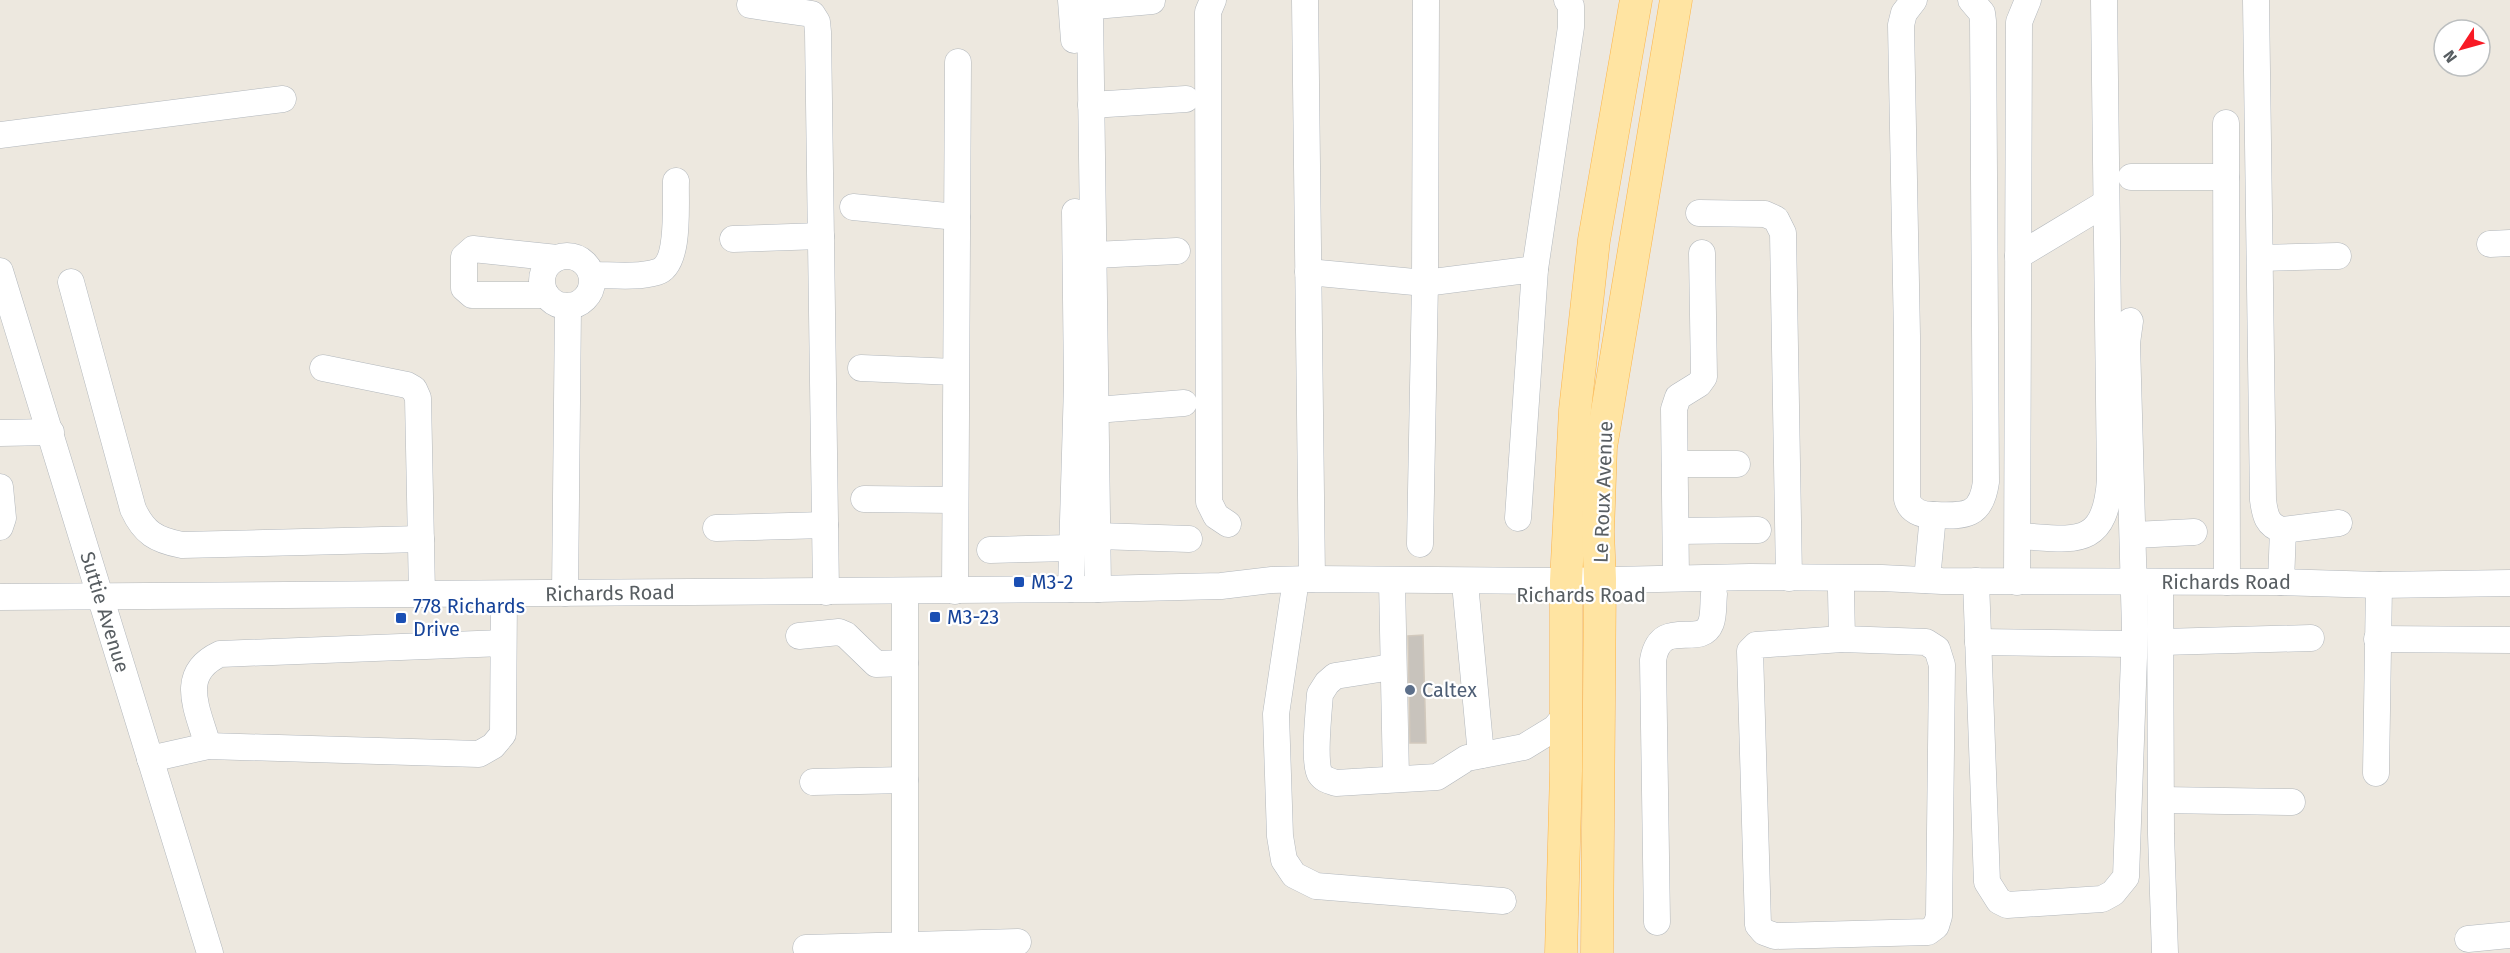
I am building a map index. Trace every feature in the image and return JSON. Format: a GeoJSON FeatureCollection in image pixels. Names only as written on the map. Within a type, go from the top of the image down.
{"type":"FeatureCollection","features":[{"type":"Feature","properties":{"kind":"main road","name":"Le Roux Avenue"},"geometry":{"type":"LineString","coordinates":[[1561,953],[1566,771],[1565,589],[1575,410],[1585,304],[1609,149],[1636,0]]}},
{"type":"Feature","properties":{"kind":"main road","name":"Le Roux Avenue"},"geometry":{"type":"LineString","coordinates":[[1597,953],[1600,587],[1598,532],[1602,438],[1676,0]]}},
{"type":"Feature","properties":{"kind":"street"},"geometry":{"type":"LineString","coordinates":[[1071,0],[1073,9],[1077,384],[1071,590]]}},
{"type":"Feature","properties":{"kind":"street"},"geometry":{"type":"LineString","coordinates":[[1213,0],[1208,12],[1209,502],[1216,516],[1228,524]]}},
{"type":"Feature","properties":{"kind":"street"},"geometry":{"type":"LineString","coordinates":[[1305,0],[1308,272],[1303,586],[1276,714],[1280,836],[1284,860],[1294,875],[1316,886],[1503,901]]}},
{"type":"Feature","properties":{"kind":"street"},"geometry":{"type":"LineString","coordinates":[[1420,544],[1425,284],[1426,0]]}},
{"type":"Feature","properties":{"kind":"street"},"geometry":{"type":"LineString","coordinates":[[1518,518],[1535,269],[1571,27],[1571,6],[1567,0]]}},
{"type":"Feature","properties":{"kind":"street"},"geometry":{"type":"LineString","coordinates":[[1914,0],[1904,13],[1901,25],[1907,336],[1907,499],[1915,511],[1933,515],[1961,515],[1971,512],[1980,504],[1986,482],[1983,21],[1982,13],[1971,0]]}},
{"type":"Feature","properties":{"kind":"street"},"geometry":{"type":"LineString","coordinates":[[2017,582],[2019,22],[2028,0]]}},
{"type":"Feature","properties":{"kind":"street"},"geometry":{"type":"LineString","coordinates":[[2018,536],[2074,539],[2085,536],[2103,519],[2108,506],[2110,480],[2104,0]]}},
{"type":"Feature","properties":{"kind":"street"},"geometry":{"type":"LineString","coordinates":[[2256,0],[2263,500],[2266,519],[2274,528],[2283,530],[2339,523]]}},
{"type":"Feature","properties":{"kind":"street"},"geometry":{"type":"LineString","coordinates":[[1098,589],[1090,12],[1095,6],[1152,1]]}},
{"type":"Feature","properties":{"kind":"street"},"geometry":{"type":"LineString","coordinates":[[750,5],[812,14],[817,22],[826,592]]}},
{"type":"Feature","properties":{"kind":"street"},"geometry":{"type":"LineString","coordinates":[[955,591],[958,62]]}},
{"type":"Feature","properties":{"kind":"street"},"geometry":{"type":"LineString","coordinates":[[0,135],[283,99]]}},
{"type":"Feature","properties":{"kind":"street"},"geometry":{"type":"LineString","coordinates":[[1091,105],[1185,99]]}},
{"type":"Feature","properties":{"kind":"street"},"geometry":{"type":"LineString","coordinates":[[2226,123],[2227,582]]}},
{"type":"Feature","properties":{"kind":"street"},"geometry":{"type":"LineString","coordinates":[[2131,177],[2226,177]]}},
{"type":"Feature","properties":{"kind":"street"},"geometry":{"type":"LineString","coordinates":[[592,276],[648,274],[660,272],[668,264],[674,252],[676,181]]}},
{"type":"Feature","properties":{"kind":"street"},"geometry":{"type":"LineString","coordinates":[[2018,256],[2106,203]]}},
{"type":"Feature","properties":{"kind":"street"},"geometry":{"type":"LineString","coordinates":[[853,207],[957,217]]}},
{"type":"Feature","properties":{"kind":"street"},"geometry":{"type":"LineString","coordinates":[[1699,213],[1765,213],[1776,219],[1784,233],[1789,578]]}},
{"type":"Feature","properties":{"kind":"street"},"geometry":{"type":"LineString","coordinates":[[733,238],[821,236]]}},
{"type":"Feature","properties":{"kind":"street"},"geometry":{"type":"LineString","coordinates":[[557,258],[472,249],[464,257],[464,288],[472,295],[557,301],[584,300],[592,284],[592,276],[582,261],[565,256],[549,262],[542,278],[557,301],[565,593]]}},
{"type":"Feature","properties":{"kind":"street"},"geometry":{"type":"LineString","coordinates":[[1094,255],[1177,251]]}},
{"type":"Feature","properties":{"kind":"street"},"geometry":{"type":"LineString","coordinates":[[1676,578],[1674,409],[1678,397],[1699,384],[1704,377],[1706,366],[1702,253]]}},
{"type":"Feature","properties":{"kind":"street"},"geometry":{"type":"LineString","coordinates":[[2260,258],[2338,256]]}},
{"type":"Feature","properties":{"kind":"street"},"geometry":{"type":"LineString","coordinates":[[1308,272],[1425,284],[1535,269]]}},
{"type":"Feature","properties":{"kind":"street","name":"Suttie Avenue"},"geometry":{"type":"LineString","coordinates":[[0,271],[210,953]]}},
{"type":"Feature","properties":{"kind":"street"},"geometry":{"type":"LineString","coordinates":[[71,282],[129,497],[141,526],[157,537],[182,545],[421,538]]}},
{"type":"Feature","properties":{"kind":"street"},"geometry":{"type":"LineString","coordinates":[[1976,581],[1987,882],[1999,901],[2007,905],[2102,899],[2113,893],[2126,877],[2134,644],[2134,535],[2130,489],[2127,344],[2130,321]]}},
{"type":"Feature","properties":{"kind":"street"},"geometry":{"type":"LineString","coordinates":[[323,368],[407,385],[414,389],[418,398],[422,594]]}},
{"type":"Feature","properties":{"kind":"street"},"geometry":{"type":"LineString","coordinates":[[861,368],[955,372]]}},
{"type":"Feature","properties":{"kind":"street"},"geometry":{"type":"LineString","coordinates":[[1096,410],[1184,403]]}},
{"type":"Feature","properties":{"kind":"street"},"geometry":{"type":"LineString","coordinates":[[0,433],[51,432]]}},
{"type":"Feature","properties":{"kind":"street"},"geometry":{"type":"LineString","coordinates":[[1675,464],[1737,464]]}},
{"type":"Feature","properties":{"kind":"street"},"geometry":{"type":"LineString","coordinates":[[0,487],[3,518],[0,526]]}},
{"type":"Feature","properties":{"kind":"street"},"geometry":{"type":"LineString","coordinates":[[864,499],[954,500]]}},
{"type":"Feature","properties":{"kind":"street"},"geometry":{"type":"LineString","coordinates":[[1933,515],[1934,581]]}},
{"type":"Feature","properties":{"kind":"street"},"geometry":{"type":"LineString","coordinates":[[716,528],[825,525]]}},
{"type":"Feature","properties":{"kind":"street"},"geometry":{"type":"LineString","coordinates":[[1676,531],[1758,530]]}},
{"type":"Feature","properties":{"kind":"street"},"geometry":{"type":"LineString","coordinates":[[2281,582],[2283,530]]}},
{"type":"Feature","properties":{"kind":"street"},"geometry":{"type":"LineString","coordinates":[[2134,535],[2194,532]]}},
{"type":"Feature","properties":{"kind":"street"},"geometry":{"type":"LineString","coordinates":[[1098,536],[1189,539]]}},
{"type":"Feature","properties":{"kind":"street"},"geometry":{"type":"LineString","coordinates":[[990,550],[1071,548]]}},
{"type":"Feature","properties":{"kind":"street","name":"Richards Road"},"geometry":{"type":"LineString","coordinates":[[1392,588],[1466,594],[1600,587],[1676,578],[1882,578],[1934,581],[2281,582],[2379,585],[2510,583]]}},
{"type":"Feature","properties":{"kind":"street","name":"Richards Road"},"geometry":{"type":"LineString","coordinates":[[1600,587],[1714,594],[1841,591],[1934,581]]}},
{"type":"Feature","properties":{"kind":"street"},"geometry":{"type":"LineString","coordinates":[[2160,582],[2165,953]]}},
{"type":"Feature","properties":{"kind":"street"},"geometry":{"type":"LineString","coordinates":[[2376,773],[2379,585]]}},
{"type":"Feature","properties":{"kind":"street","name":"Richards Road"},"geometry":{"type":"LineString","coordinates":[[0,597],[1071,590],[1221,586],[1249,592],[1303,586],[1565,589]]}},
{"type":"Feature","properties":{"kind":"street"},"geometry":{"type":"LineString","coordinates":[[1392,588],[1396,778]]}},
{"type":"Feature","properties":{"kind":"street"},"geometry":{"type":"LineString","coordinates":[[905,591],[905,946]]}},
{"type":"Feature","properties":{"kind":"street"},"geometry":{"type":"LineString","coordinates":[[1841,591],[1842,639]]}},
{"type":"Feature","properties":{"kind":"street"},"geometry":{"type":"LineString","coordinates":[[150,759],[208,746],[479,754],[493,746],[503,734],[504,594]]}},
{"type":"Feature","properties":{"kind":"street"},"geometry":{"type":"LineString","coordinates":[[1466,594],[1481,755]]}},
{"type":"Feature","properties":{"kind":"street"},"geometry":{"type":"LineString","coordinates":[[1657,922],[1654,651],[1663,638],[1670,635],[1699,634],[1706,630],[1711,623],[1714,594]]}},
{"type":"Feature","properties":{"kind":"street"},"geometry":{"type":"LineString","coordinates":[[799,636],[839,632],[846,635],[876,664],[905,663]]}},
{"type":"Feature","properties":{"kind":"street"},"geometry":{"type":"LineString","coordinates":[[1842,639],[1926,642],[1937,649],[1940,657],[1942,665],[1940,916],[1936,926],[1928,932],[1774,936],[1764,932],[1758,925],[1750,651],[1756,645],[1842,639]]}},
{"type":"Feature","properties":{"kind":"street"},"geometry":{"type":"LineString","coordinates":[[2162,642],[2311,639]]}},
{"type":"Feature","properties":{"kind":"street"},"geometry":{"type":"LineString","coordinates":[[2377,639],[2510,640]]}},
{"type":"Feature","properties":{"kind":"street"},"geometry":{"type":"LineString","coordinates":[[1978,642],[2134,644]]}},
{"type":"Feature","properties":{"kind":"street"},"geometry":{"type":"LineString","coordinates":[[208,746],[192,689],[195,675],[207,660],[220,654],[503,643]]}},
{"type":"Feature","properties":{"kind":"street"},"geometry":{"type":"LineString","coordinates":[[1392,667],[1335,676],[1327,682],[1320,694],[1317,762],[1320,774],[1327,780],[1336,783],[1437,777],[1467,758],[1524,747],[1555,728],[1566,715]]}},
{"type":"Feature","properties":{"kind":"street"},"geometry":{"type":"LineString","coordinates":[[1524,747],[1552,760],[1566,771]]}},
{"type":"Feature","properties":{"kind":"street"},"geometry":{"type":"LineString","coordinates":[[813,782],[905,780]]}},
{"type":"Feature","properties":{"kind":"street"},"geometry":{"type":"LineString","coordinates":[[2162,800],[2292,801]]}},
{"type":"Feature","properties":{"kind":"street"},"geometry":{"type":"LineString","coordinates":[[2468,939],[2510,935]]}},
{"type":"Feature","properties":{"kind":"street"},"geometry":{"type":"LineString","coordinates":[[806,948],[1018,942]]}},
{"type":"Feature","properties":{"kind":"building"},"geometry":{"type":"Polygon","coordinates":[[[1423,635],[1426,743],[1410,743],[1408,636],[1423,635]]]}},
{"type":"Feature","properties":{"kind":"place","name":"M3-2"},"geometry":{"type":"Point","coordinates":[1019,582]}},
{"type":"Feature","properties":{"kind":"place","name":"M3-23"},"geometry":{"type":"Point","coordinates":[935,617]}},
{"type":"Feature","properties":{"kind":"place","name":"778 Richards Drive"},"geometry":{"type":"Point","coordinates":[401,618]}},
{"type":"Feature","properties":{"kind":"place","name":"Caltex"},"geometry":{"type":"Point","coordinates":[1410,690]}}]}
